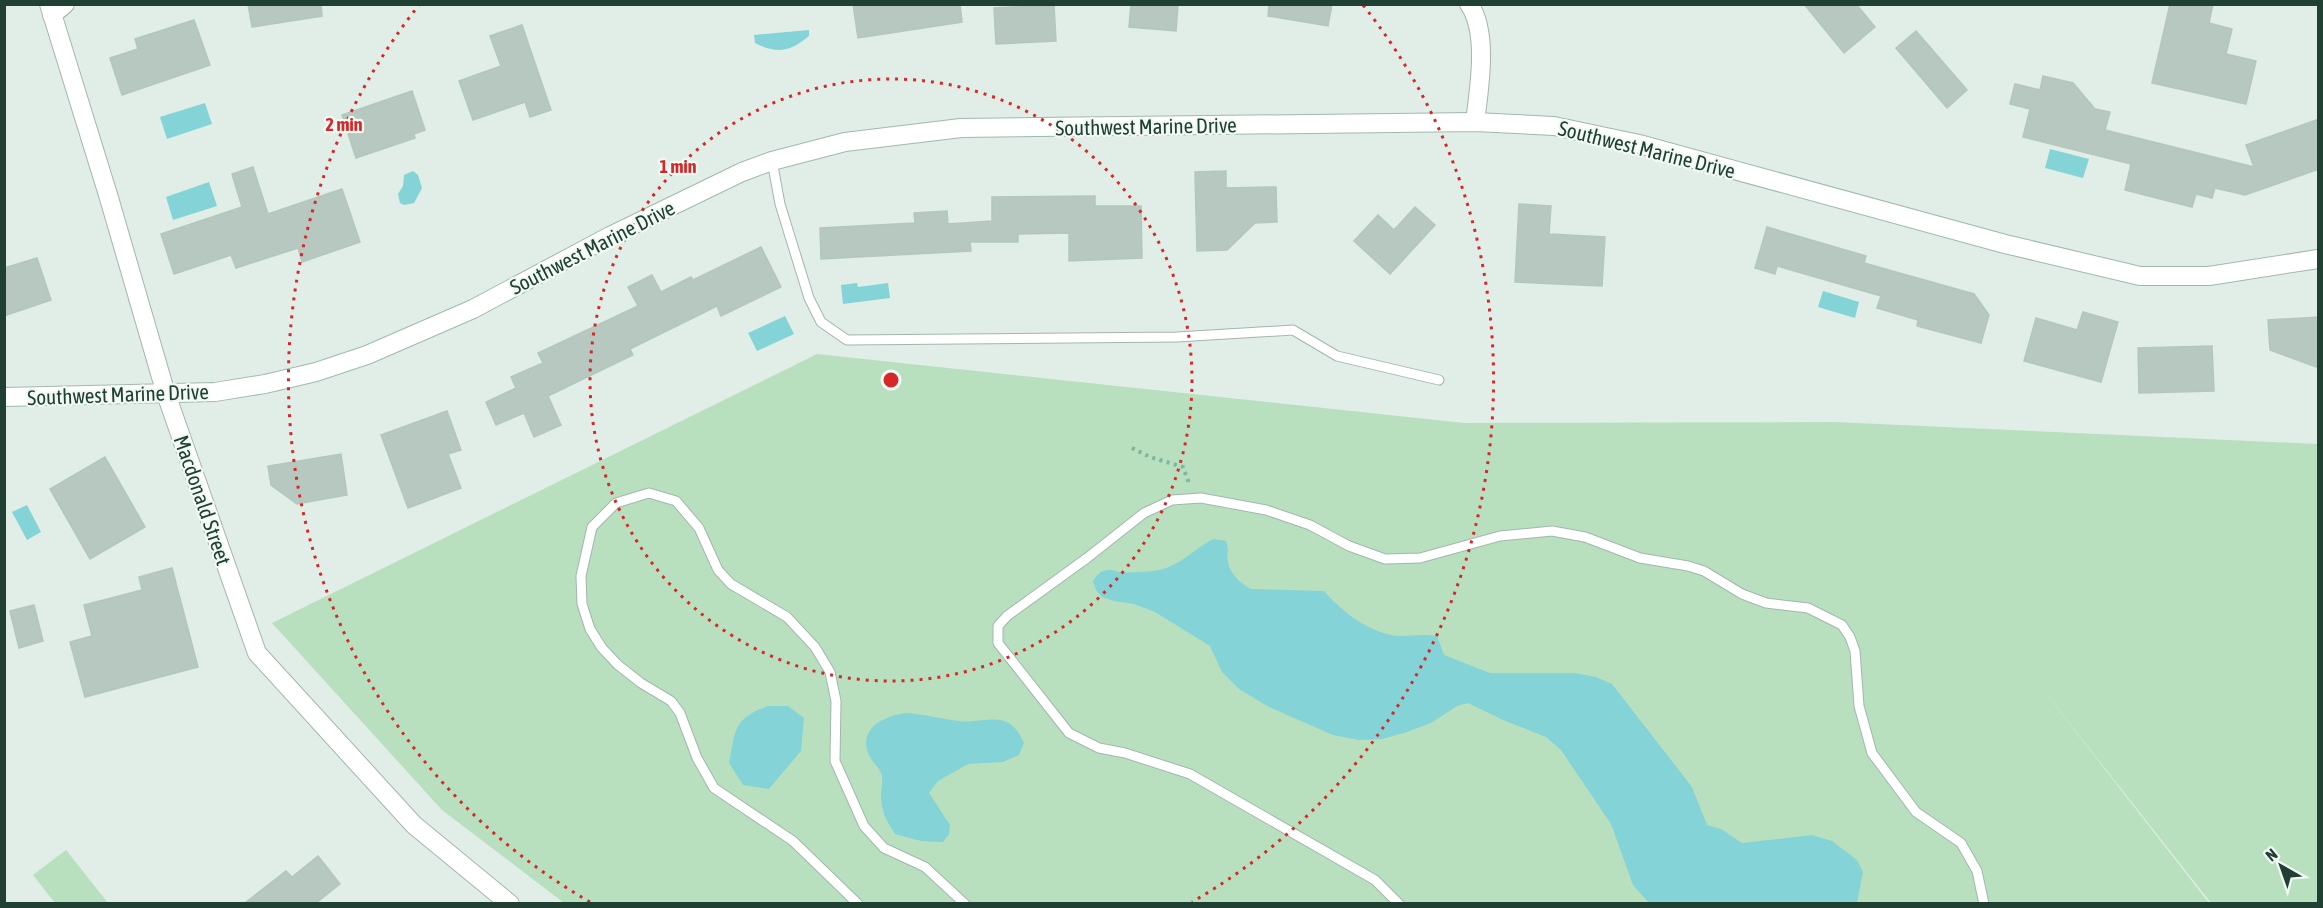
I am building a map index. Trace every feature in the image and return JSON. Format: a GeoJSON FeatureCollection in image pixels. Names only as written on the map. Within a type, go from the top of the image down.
{"type":"FeatureCollection","features":[{"type":"Feature","properties":{"kind":"main road"},"geometry":{"type":"LineString","coordinates":[[1468,4],[1476,18],[1480,40],[1480,85],[1475,122]]}},
{"type":"Feature","properties":{"kind":"main road","name":"Macdonald Street"},"geometry":{"type":"LineString","coordinates":[[56,8],[166,394],[257,653],[414,825],[510,903]]}},
{"type":"Feature","properties":{"kind":"main road","name":"Southwest Marine Drive"},"geometry":{"type":"LineString","coordinates":[[4,397],[215,392],[265,384],[316,372],[367,355],[473,309],[676,203],[742,172],[772,161],[845,142],[961,128],[1475,122],[1554,126],[1639,144],[2016,247],[2140,276],[2209,276],[2319,259]]}},
{"type":"Feature","properties":{"kind":"lane"},"geometry":{"type":"LineString","coordinates":[[772,161],[780,204],[809,298],[821,322],[847,340],[1177,337],[1293,330],[1337,356],[1439,380]]}},
{"type":"Feature","properties":{"kind":"lane"},"geometry":{"type":"LineString","coordinates":[[858,903],[793,841],[714,788],[698,758],[680,713],[671,701],[641,683],[618,665],[602,648],[590,629],[582,604],[581,576],[592,527],[616,503],[649,493],[676,501],[699,528],[718,570],[731,584],[751,598],[787,617],[815,647],[830,672],[836,701],[835,761],[864,826],[884,848],[925,867],[965,903]]}},
{"type":"Feature","properties":{"kind":"lane"},"geometry":{"type":"LineString","coordinates":[[1399,903],[1375,880],[1191,774],[1125,753],[1099,748],[1069,733],[998,643],[998,626],[1006,616],[1087,558],[1144,513],[1172,500],[1201,498],[1266,510],[1310,525],[1348,546],[1385,559],[1420,558],[1500,536],[1552,531],[1574,535],[1640,558],[1688,566],[1704,571],[1742,594],[1766,603],[1808,608],[1842,625],[1855,651],[1859,706],[1872,753],[1916,812],[1961,843],[1977,871],[1984,903]]}},
{"type":"Feature","properties":{"kind":"path"},"geometry":{"type":"LineString","coordinates":[[1132,448],[1150,457],[1183,467],[1188,477],[1191,499]]}},
{"type":"Feature","properties":{"kind":"green space"},"geometry":{"type":"Polygon","coordinates":[[[817,354],[1464,423],[1834,422],[2318,444],[2318,903],[2211,903],[2037,682],[2209,903],[564,903],[442,810],[272,623],[817,354]]]}},
{"type":"Feature","properties":{"kind":"green space"},"geometry":{"type":"Polygon","coordinates":[[[66,850],[108,903],[55,903],[33,875],[66,850]]]}},
{"type":"Feature","properties":{"kind":"water"},"geometry":{"type":"Polygon","coordinates":[[[809,30],[809,36],[783,50],[770,49],[755,43],[754,35],[809,30]]]}},
{"type":"Feature","properties":{"kind":"water"},"geometry":{"type":"Polygon","coordinates":[[[205,103],[212,124],[167,139],[160,117],[205,103]]]}},
{"type":"Feature","properties":{"kind":"water"},"geometry":{"type":"Polygon","coordinates":[[[2050,149],[2089,159],[2083,178],[2045,168],[2050,149]]]}},
{"type":"Feature","properties":{"kind":"water"},"geometry":{"type":"Polygon","coordinates":[[[413,171],[418,175],[422,188],[414,203],[404,205],[400,203],[398,194],[403,186],[404,175],[413,171]]]}},
{"type":"Feature","properties":{"kind":"water"},"geometry":{"type":"Polygon","coordinates":[[[209,182],[217,206],[173,220],[166,197],[209,182]]]}},
{"type":"Feature","properties":{"kind":"water"},"geometry":{"type":"Polygon","coordinates":[[[857,283],[858,287],[888,283],[890,298],[843,304],[841,285],[857,283]]]}},
{"type":"Feature","properties":{"kind":"water"},"geometry":{"type":"Polygon","coordinates":[[[1823,291],[1859,302],[1855,318],[1818,307],[1823,291]]]}},
{"type":"Feature","properties":{"kind":"water"},"geometry":{"type":"Polygon","coordinates":[[[785,316],[794,334],[757,351],[748,333],[785,316]]]}},
{"type":"Feature","properties":{"kind":"water"},"geometry":{"type":"Polygon","coordinates":[[[27,505],[41,532],[27,540],[12,512],[27,505]]]}},
{"type":"Feature","properties":{"kind":"water"},"geometry":{"type":"Polygon","coordinates":[[[1213,539],[1226,541],[1231,571],[1251,589],[1324,591],[1348,614],[1378,631],[1399,636],[1437,636],[1444,655],[1490,673],[1575,673],[1596,677],[1612,684],[1692,787],[1707,825],[1721,829],[1742,843],[1812,835],[1832,841],[1857,860],[1863,872],[1857,903],[1649,903],[1633,885],[1611,824],[1561,750],[1546,737],[1468,703],[1457,706],[1431,723],[1382,739],[1359,740],[1333,735],[1269,707],[1239,689],[1222,672],[1210,646],[1155,612],[1134,604],[1102,597],[1096,590],[1093,581],[1102,571],[1137,572],[1162,569],[1178,562],[1213,539]]]}},
{"type":"Feature","properties":{"kind":"water"},"geometry":{"type":"Polygon","coordinates":[[[768,706],[788,706],[804,718],[801,751],[769,789],[743,785],[729,763],[735,733],[742,721],[768,706]]]}},
{"type":"Feature","properties":{"kind":"water"},"geometry":{"type":"Polygon","coordinates":[[[906,713],[958,721],[1004,721],[1018,732],[1024,743],[1019,755],[1003,762],[968,764],[938,781],[929,793],[950,825],[949,834],[943,842],[921,841],[895,834],[883,811],[882,775],[868,753],[867,736],[882,720],[906,713]]]}},
{"type":"Feature","properties":{"kind":"building"},"geometry":{"type":"Polygon","coordinates":[[[248,4],[321,4],[322,16],[252,27],[248,4]]]}},
{"type":"Feature","properties":{"kind":"building"},"geometry":{"type":"Polygon","coordinates":[[[853,4],[960,4],[962,22],[858,38],[853,4]]]}},
{"type":"Feature","properties":{"kind":"building"},"geometry":{"type":"Polygon","coordinates":[[[1131,4],[1178,4],[1176,31],[1129,27],[1131,4]]]}},
{"type":"Feature","properties":{"kind":"building"},"geometry":{"type":"Polygon","coordinates":[[[1269,4],[1332,4],[1328,26],[1268,16],[1269,4]]]}},
{"type":"Feature","properties":{"kind":"building"},"geometry":{"type":"Polygon","coordinates":[[[1804,4],[1856,4],[1875,27],[1844,53],[1804,4]]]}},
{"type":"Feature","properties":{"kind":"building"},"geometry":{"type":"Polygon","coordinates":[[[2170,4],[2213,4],[2209,23],[2232,29],[2226,54],[2256,61],[2246,104],[2152,83],[2170,4]]]}},
{"type":"Feature","properties":{"kind":"building"},"geometry":{"type":"Polygon","coordinates":[[[1054,5],[1056,41],[996,44],[994,8],[1054,5]]]}},
{"type":"Feature","properties":{"kind":"building"},"geometry":{"type":"Polygon","coordinates":[[[194,20],[210,65],[122,95],[110,58],[138,49],[135,39],[194,20]]]}},
{"type":"Feature","properties":{"kind":"building"},"geometry":{"type":"Polygon","coordinates":[[[522,25],[551,110],[530,117],[525,102],[473,120],[459,81],[501,66],[490,36],[522,25]]]}},
{"type":"Feature","properties":{"kind":"building"},"geometry":{"type":"Polygon","coordinates":[[[1916,31],[1967,90],[1947,108],[1896,48],[1916,31]]]}},
{"type":"Feature","properties":{"kind":"building"},"geometry":{"type":"Polygon","coordinates":[[[2043,76],[2073,83],[2095,109],[2110,112],[2105,130],[2254,167],[2246,145],[2319,119],[2319,169],[2245,195],[2215,188],[2212,198],[2196,194],[2192,207],[2125,190],[2131,164],[2023,137],[2030,109],[2010,104],[2015,84],[2040,90],[2043,76]]]}},
{"type":"Feature","properties":{"kind":"building"},"geometry":{"type":"Polygon","coordinates":[[[412,91],[425,130],[414,134],[415,138],[356,158],[342,115],[412,91]]]}},
{"type":"Feature","properties":{"kind":"building"},"geometry":{"type":"Polygon","coordinates":[[[253,167],[268,214],[342,189],[360,242],[302,262],[298,248],[236,268],[231,255],[174,274],[161,234],[242,207],[232,174],[253,167]]]}},
{"type":"Feature","properties":{"kind":"building"},"geometry":{"type":"Polygon","coordinates":[[[1226,171],[1226,188],[1276,187],[1277,222],[1255,223],[1227,250],[1197,251],[1195,172],[1226,171]]]}},
{"type":"Feature","properties":{"kind":"building"},"geometry":{"type":"Polygon","coordinates":[[[1095,196],[1095,206],[1141,206],[1142,258],[1069,261],[1069,233],[1018,234],[1018,242],[970,242],[971,251],[821,259],[820,228],[915,223],[914,213],[947,211],[948,224],[992,221],[992,197],[1095,196]]]}},
{"type":"Feature","properties":{"kind":"building"},"geometry":{"type":"Polygon","coordinates":[[[1519,204],[1551,206],[1549,234],[1605,237],[1602,286],[1515,282],[1519,204]]]}},
{"type":"Feature","properties":{"kind":"building"},"geometry":{"type":"Polygon","coordinates":[[[1415,207],[1435,225],[1390,274],[1354,241],[1378,215],[1394,230],[1415,207]]]}},
{"type":"Feature","properties":{"kind":"building"},"geometry":{"type":"Polygon","coordinates":[[[1767,227],[1866,256],[1864,263],[1974,294],[1989,315],[1981,343],[1917,326],[1918,320],[1877,308],[1881,296],[1777,266],[1775,274],[1755,268],[1767,227]]]}},
{"type":"Feature","properties":{"kind":"building"},"geometry":{"type":"Polygon","coordinates":[[[761,247],[781,287],[721,316],[717,306],[630,349],[633,355],[548,396],[561,425],[534,437],[524,413],[496,425],[486,402],[516,388],[511,377],[543,363],[538,353],[638,306],[628,287],[652,275],[661,292],[691,277],[693,280],[761,247]]]}},
{"type":"Feature","properties":{"kind":"building"},"geometry":{"type":"Polygon","coordinates":[[[37,258],[51,300],[4,316],[4,268],[37,258]]]}},
{"type":"Feature","properties":{"kind":"building"},"geometry":{"type":"Polygon","coordinates":[[[2083,312],[2118,322],[2101,382],[2024,361],[2036,318],[2077,330],[2083,312]]]}},
{"type":"Feature","properties":{"kind":"building"},"geometry":{"type":"Polygon","coordinates":[[[2319,317],[2319,368],[2270,350],[2268,320],[2319,317]]]}},
{"type":"Feature","properties":{"kind":"building"},"geometry":{"type":"Polygon","coordinates":[[[2212,346],[2214,391],[2139,393],[2138,348],[2212,346]]]}},
{"type":"Feature","properties":{"kind":"building"},"geometry":{"type":"Polygon","coordinates":[[[447,411],[461,450],[448,454],[461,488],[408,508],[381,435],[447,411]]]}},
{"type":"Feature","properties":{"kind":"building"},"geometry":{"type":"Polygon","coordinates":[[[341,454],[347,495],[297,504],[271,485],[268,466],[341,454]]]}},
{"type":"Feature","properties":{"kind":"building"},"geometry":{"type":"Polygon","coordinates":[[[105,457],[145,527],[90,559],[50,489],[105,457]]]}},
{"type":"Feature","properties":{"kind":"building"},"geometry":{"type":"Polygon","coordinates":[[[172,568],[198,667],[85,697],[70,642],[92,636],[84,605],[142,590],[139,577],[172,568]]]}},
{"type":"Feature","properties":{"kind":"building"},"geometry":{"type":"Polygon","coordinates":[[[34,605],[43,641],[19,648],[10,611],[34,605]]]}},
{"type":"Feature","properties":{"kind":"building"},"geometry":{"type":"Polygon","coordinates":[[[318,856],[340,884],[316,903],[245,903],[286,871],[292,877],[318,856]]]}}]}
